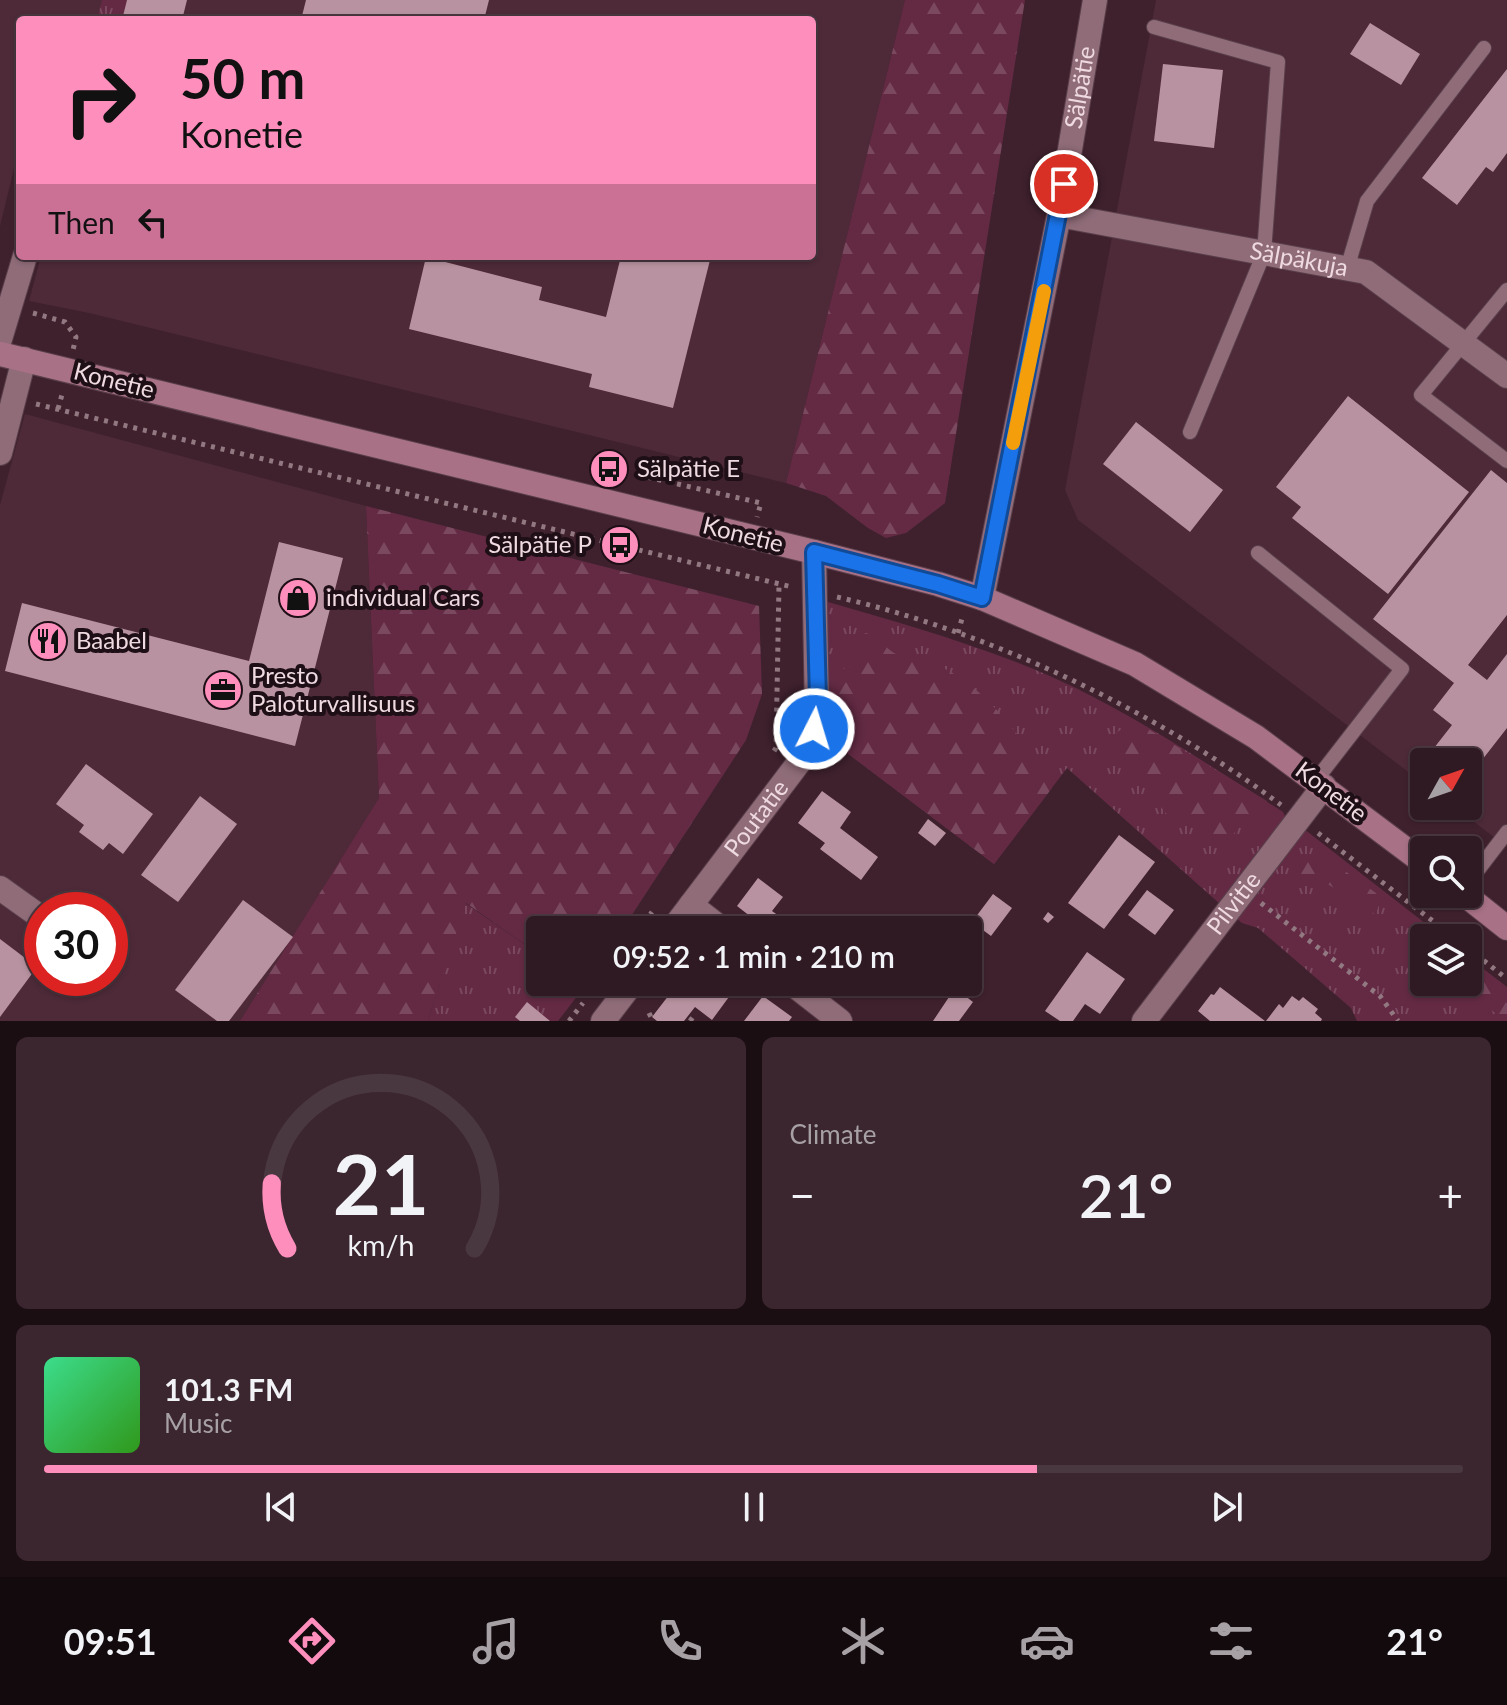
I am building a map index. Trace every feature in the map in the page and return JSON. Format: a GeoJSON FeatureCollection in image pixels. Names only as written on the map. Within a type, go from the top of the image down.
{"type":"FeatureCollection","features":[{"type":"Feature","properties":{"kind":"street","name":"Sälpätie"},"geometry":{"type":"LineString","coordinates":[[982,598],[1059,215],[1095,0]]}},
{"type":"Feature","properties":{"kind":"street","name":"Sälpäkuja"},"geometry":{"type":"LineString","coordinates":[[1059,215],[1366,272],[1507,376]]}},
{"type":"Feature","properties":{"kind":"street"},"geometry":{"type":"LineString","coordinates":[[0,339],[24,260]]}},
{"type":"Feature","properties":{"kind":"street","name":"Konetie"},"geometry":{"type":"LineString","coordinates":[[12,357],[814,552],[982,598],[1135,664],[1256,737],[1410,852]]}},
{"type":"Feature","properties":{"kind":"street"},"geometry":{"type":"LineString","coordinates":[[0,453],[12,398],[12,357]]}},
{"type":"Feature","properties":{"kind":"street","name":"Poutatie"},"geometry":{"type":"LineString","coordinates":[[683,916],[800,761],[808,746],[818,699],[814,552]]}},
{"type":"Feature","properties":{"kind":"street","name":"Pilvitie"},"geometry":{"type":"LineString","coordinates":[[1144,1021],[1299,818],[1320,783]]}},
{"type":"Feature","properties":{"kind":"street"},"geometry":{"type":"LineString","coordinates":[[0,888],[24,905]]}},
{"type":"Feature","properties":{"kind":"street"},"geometry":{"type":"LineString","coordinates":[[691,905],[705,916]]}},
{"type":"Feature","properties":{"kind":"street"},"geometry":{"type":"LineString","coordinates":[[1482,908],[1507,928]]}},
{"type":"Feature","properties":{"kind":"street"},"geometry":{"type":"LineString","coordinates":[[603,1021],[622,996]]}},
{"type":"Feature","properties":{"kind":"street"},"geometry":{"type":"LineString","coordinates":[[808,996],[840,1021]]}},
{"type":"Feature","properties":{"kind":"lane"},"geometry":{"type":"LineString","coordinates":[[1154,27],[1278,62],[1264,253],[1190,432]]}},
{"type":"Feature","properties":{"kind":"lane"},"geometry":{"type":"LineString","coordinates":[[1347,269],[1367,201],[1484,48]]}},
{"type":"Feature","properties":{"kind":"lane"},"geometry":{"type":"LineString","coordinates":[[1507,290],[1421,395],[1507,461]]}},
{"type":"Feature","properties":{"kind":"lane"},"geometry":{"type":"LineString","coordinates":[[1258,553],[1402,669],[1320,783]]}},
{"type":"Feature","properties":{"kind":"lane"},"geometry":{"type":"LineString","coordinates":[[1482,865],[1507,832]]}},
{"type":"Feature","properties":{"kind":"path"},"geometry":{"type":"LineString","coordinates":[[12,398],[851,600],[958,633],[1054,672],[1171,732],[1242,776],[1437,924]]}},
{"type":"Feature","properties":{"kind":"path"},"geometry":{"type":"LineString","coordinates":[[638,475],[761,503],[752,537]]}},
{"type":"Feature","properties":{"kind":"path"},"geometry":{"type":"LineString","coordinates":[[767,760],[776,748],[779,584]]}},
{"type":"Feature","properties":{"kind":"path"},"geometry":{"type":"LineString","coordinates":[[1244,891],[1373,990],[1398,1021]]}},
{"type":"Feature","properties":{"kind":"path"},"geometry":{"type":"LineString","coordinates":[[648,916],[656,906]]}},
{"type":"Feature","properties":{"kind":"path"},"geometry":{"type":"LineString","coordinates":[[1482,959],[1507,979]]}},
{"type":"Feature","properties":{"kind":"path"},"geometry":{"type":"LineString","coordinates":[[649,1013],[653,1021]]}},
{"type":"Feature","properties":{"kind":"path"},"geometry":{"type":"LineString","coordinates":[[690,1021],[696,1013]]}},
{"type":"Feature","properties":{"kind":"shaded area"},"geometry":{"type":"Polygon","coordinates":[[[0,0],[905,0],[786,483],[29,301],[40,260],[816,260],[816,16],[16,16],[16,160],[0,226],[0,0]]]}},
{"type":"Feature","properties":{"kind":"shaded area"},"geometry":{"type":"Polygon","coordinates":[[[1156,0],[1507,0],[1507,847],[1471,820],[1482,820],[1482,748],[1410,748],[1410,773],[1078,520],[1065,490],[1156,0]]]}},
{"type":"Feature","properties":{"kind":"shaded area"},"geometry":{"type":"Polygon","coordinates":[[[25,414],[366,506],[379,798],[240,1021],[0,1021],[0,505],[25,414]]]}},
{"type":"Feature","properties":{"kind":"green space"},"geometry":{"type":"Polygon","coordinates":[[[102,0],[127,0],[123,16],[98,16],[102,0]]]}},
{"type":"Feature","properties":{"kind":"green space"},"geometry":{"type":"Polygon","coordinates":[[[905,0],[1025,0],[945,503],[906,533],[886,538],[826,496],[786,483],[905,0]]]}},
{"type":"Feature","properties":{"kind":"green space"},"geometry":{"type":"Polygon","coordinates":[[[366,506],[759,606],[762,694],[746,740],[631,916],[526,916],[526,945],[466,903],[428,1021],[240,1021],[379,798],[366,506]]]}},
{"type":"Feature","properties":{"kind":"green space"},"geometry":{"type":"Polygon","coordinates":[[[821,600],[967,644],[1082,691],[1170,740],[1283,812],[1286,818],[1220,904],[1067,768],[994,864],[822,734],[821,600]]]}},
{"type":"Feature","properties":{"kind":"green space"},"geometry":{"type":"Polygon","coordinates":[[[865,633],[879,639],[899,656],[941,667],[974,688],[1019,736],[1052,788],[994,864],[822,734],[833,679],[845,668],[865,664],[860,648],[865,633]]]}},
{"type":"Feature","properties":{"kind":"green space"},"geometry":{"type":"Polygon","coordinates":[[[1140,724],[1267,801],[1267,811],[1262,816],[1242,816],[1233,836],[1221,839],[1170,818],[1116,753],[1112,742],[1123,728],[1140,724]]]}},
{"type":"Feature","properties":{"kind":"green space"},"geometry":{"type":"Polygon","coordinates":[[[1304,829],[1426,924],[1410,924],[1410,996],[1482,996],[1482,968],[1507,987],[1507,1021],[1357,1021],[1351,1008],[1258,928],[1235,917],[1304,829]]]}},
{"type":"Feature","properties":{"kind":"green space"},"geometry":{"type":"Polygon","coordinates":[[[1321,854],[1376,893],[1379,904],[1376,915],[1312,874],[1300,883],[1295,882],[1291,871],[1302,858],[1321,854]]]}},
{"type":"Feature","properties":{"kind":"green space"},"geometry":{"type":"Polygon","coordinates":[[[465,903],[526,945],[526,996],[577,996],[558,1021],[428,1021],[465,903]]]}},
{"type":"Feature","properties":{"kind":"green space"},"geometry":{"type":"Polygon","coordinates":[[[1482,974],[1507,994],[1507,1021],[1471,996],[1482,996],[1482,974]]]}},
{"type":"Feature","properties":{"kind":"building"},"geometry":{"type":"Polygon","coordinates":[[[127,0],[187,0],[183,16],[123,16],[127,0]]]}},
{"type":"Feature","properties":{"kind":"building"},"geometry":{"type":"Polygon","coordinates":[[[306,0],[489,0],[485,16],[302,16],[306,0]]]}},
{"type":"Feature","properties":{"kind":"building"},"geometry":{"type":"Polygon","coordinates":[[[1370,23],[1420,54],[1401,85],[1350,54],[1370,23]]]}},
{"type":"Feature","properties":{"kind":"building"},"geometry":{"type":"Polygon","coordinates":[[[1163,64],[1223,70],[1214,148],[1154,141],[1163,64]]]}},
{"type":"Feature","properties":{"kind":"building"},"geometry":{"type":"Polygon","coordinates":[[[1507,69],[1507,153],[1493,172],[1486,167],[1457,205],[1422,178],[1507,69]]]}},
{"type":"Feature","properties":{"kind":"building"},"geometry":{"type":"Polygon","coordinates":[[[425,260],[438,260],[542,287],[539,300],[606,317],[620,260],[710,260],[673,408],[589,387],[592,374],[409,329],[425,260]]]}},
{"type":"Feature","properties":{"kind":"building"},"geometry":{"type":"Polygon","coordinates":[[[1348,396],[1469,492],[1388,594],[1292,518],[1301,507],[1276,487],[1348,396]]]}},
{"type":"Feature","properties":{"kind":"building"},"geometry":{"type":"Polygon","coordinates":[[[1136,422],[1223,490],[1190,532],[1103,464],[1136,422]]]}},
{"type":"Feature","properties":{"kind":"building"},"geometry":{"type":"Polygon","coordinates":[[[1491,470],[1507,483],[1507,615],[1468,665],[1487,680],[1507,654],[1507,728],[1482,760],[1482,748],[1434,748],[1452,725],[1433,710],[1454,683],[1373,619],[1491,470]]]}},
{"type":"Feature","properties":{"kind":"building"},"geometry":{"type":"Polygon","coordinates":[[[279,542],[343,558],[295,746],[5,671],[22,603],[249,661],[279,542]]]}},
{"type":"Feature","properties":{"kind":"building"},"geometry":{"type":"Polygon","coordinates":[[[86,764],[153,814],[123,854],[109,843],[103,850],[79,832],[84,825],[56,804],[86,764]]]}},
{"type":"Feature","properties":{"kind":"building"},"geometry":{"type":"Polygon","coordinates":[[[822,791],[851,812],[840,828],[878,857],[861,880],[820,849],[825,843],[798,823],[822,791]]]}},
{"type":"Feature","properties":{"kind":"building"},"geometry":{"type":"Polygon","coordinates":[[[200,796],[237,824],[178,902],[141,875],[200,796]]]}},
{"type":"Feature","properties":{"kind":"building"},"geometry":{"type":"Polygon","coordinates":[[[928,819],[946,833],[935,846],[918,833],[928,819]]]}},
{"type":"Feature","properties":{"kind":"building"},"geometry":{"type":"Polygon","coordinates":[[[1119,835],[1155,862],[1104,929],[1068,903],[1119,835]]]}},
{"type":"Feature","properties":{"kind":"building"},"geometry":{"type":"Polygon","coordinates":[[[758,878],[783,897],[772,911],[779,916],[750,916],[737,906],[758,878]]]}},
{"type":"Feature","properties":{"kind":"building"},"geometry":{"type":"Polygon","coordinates":[[[1147,890],[1174,910],[1155,935],[1128,915],[1147,890]]]}},
{"type":"Feature","properties":{"kind":"building"},"geometry":{"type":"Polygon","coordinates":[[[993,894],[1012,908],[991,936],[982,929],[982,916],[976,916],[993,894]]]}},
{"type":"Feature","properties":{"kind":"building"},"geometry":{"type":"Polygon","coordinates":[[[243,900],[293,937],[229,1021],[217,1021],[175,990],[243,900]]]}},
{"type":"Feature","properties":{"kind":"building"},"geometry":{"type":"Polygon","coordinates":[[[1048,912],[1054,917],[1048,923],[1043,919],[1048,912]]]}},
{"type":"Feature","properties":{"kind":"building"},"geometry":{"type":"Polygon","coordinates":[[[0,939],[24,957],[24,985],[0,1017],[0,939]]]}},
{"type":"Feature","properties":{"kind":"building"},"geometry":{"type":"Polygon","coordinates":[[[1087,952],[1125,979],[1100,1014],[1085,1004],[1073,1021],[1060,1021],[1045,1011],[1087,952]]]}},
{"type":"Feature","properties":{"kind":"building"},"geometry":{"type":"Polygon","coordinates":[[[1220,987],[1265,1021],[1210,1021],[1198,1011],[1220,987]]]}},
{"type":"Feature","properties":{"kind":"building"},"geometry":{"type":"Polygon","coordinates":[[[668,996],[730,996],[712,1020],[695,1007],[684,1021],[657,1021],[652,1017],[668,996]]]}},
{"type":"Feature","properties":{"kind":"building"},"geometry":{"type":"Polygon","coordinates":[[[763,996],[792,1017],[789,1021],[744,1021],[763,996]]]}},
{"type":"Feature","properties":{"kind":"building"},"geometry":{"type":"Polygon","coordinates":[[[950,996],[965,996],[973,1002],[959,1021],[933,1021],[950,996]]]}},
{"type":"Feature","properties":{"kind":"building"},"geometry":{"type":"Polygon","coordinates":[[[1292,996],[1299,1001],[1303,997],[1318,1009],[1315,1013],[1321,1021],[1266,1021],[1279,1004],[1283,1008],[1292,996]]]}},
{"type":"Feature","properties":{"kind":"building"},"geometry":{"type":"Polygon","coordinates":[[[527,1002],[550,1021],[520,1021],[515,1017],[527,1002]]]}},
{"type":"Feature","properties":{"kind":"slow traffic"},"geometry":{"type":"LineString","coordinates":[[1013,443],[1044,291]]}},
{"type":"Feature","properties":{"kind":"place","name":"Sälpätie E"},"geometry":{"type":"Point","coordinates":[609,469]}},
{"type":"Feature","properties":{"kind":"place","name":"Sälpätie P"},"geometry":{"type":"Point","coordinates":[620,545]}},
{"type":"Feature","properties":{"kind":"place","name":"individual Cars"},"geometry":{"type":"Point","coordinates":[298,598]}},
{"type":"Feature","properties":{"kind":"place","name":"Baabel"},"geometry":{"type":"Point","coordinates":[48,641]}},
{"type":"Feature","properties":{"kind":"place","name":"Presto Paloturvallisuus"},"geometry":{"type":"Point","coordinates":[223,690]}},
{"type":"Feature","properties":{"kind":"route"},"geometry":{"type":"LineString","coordinates":[[814,729],[818,699],[814,552],[982,598],[1064,184]]}}]}
